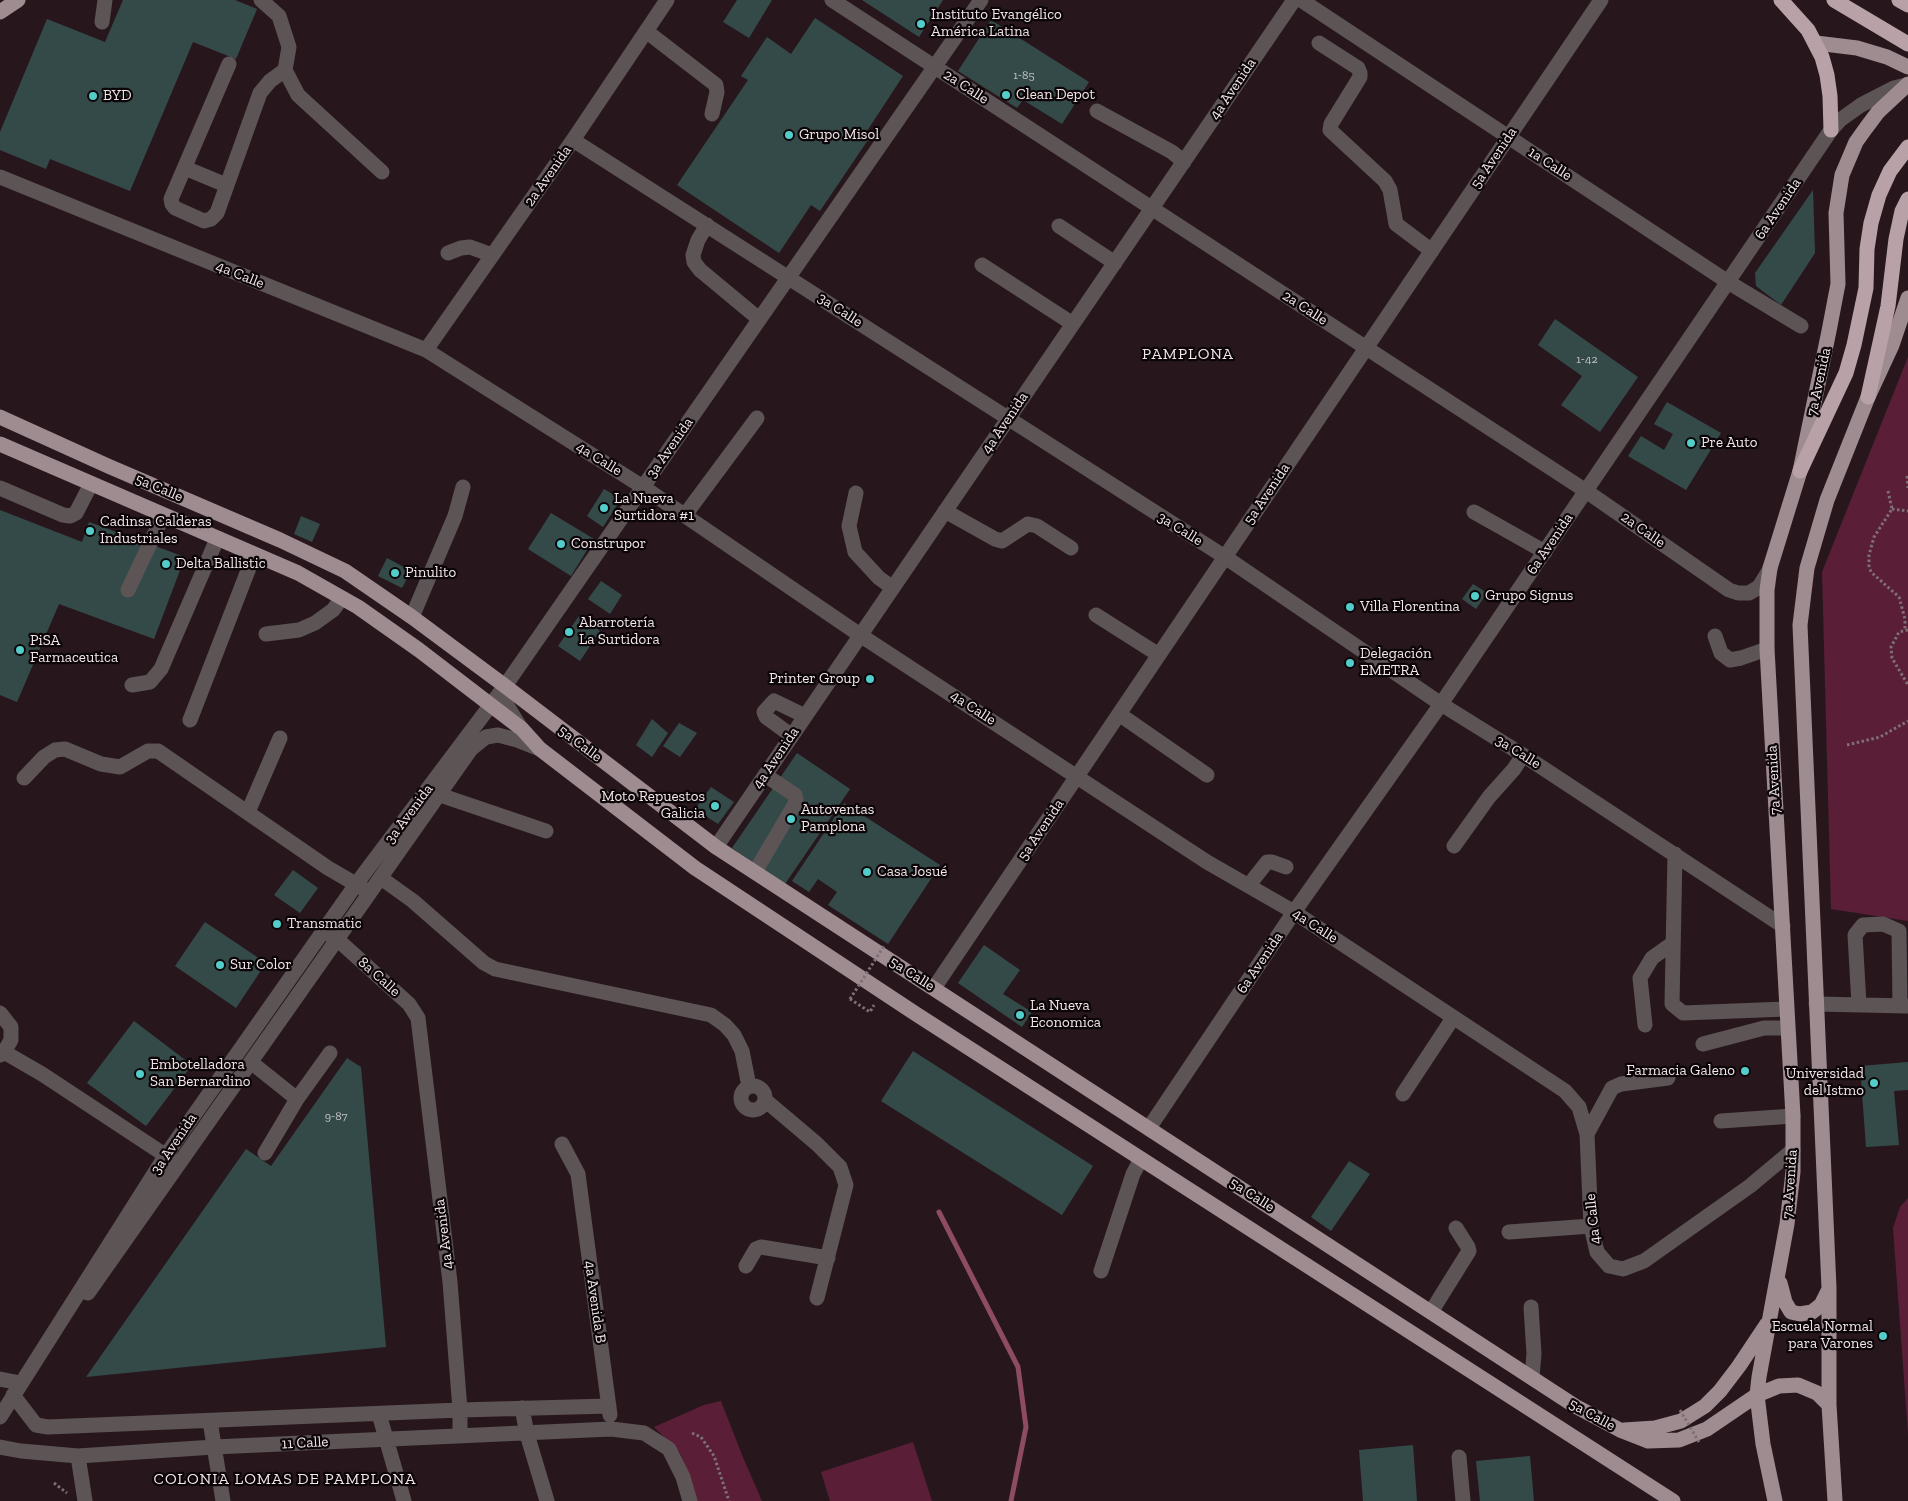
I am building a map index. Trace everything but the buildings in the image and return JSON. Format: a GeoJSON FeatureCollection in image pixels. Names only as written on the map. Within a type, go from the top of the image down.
{"type":"FeatureCollection","features":[{"type":"Feature","properties":{"kind":"highway"},"geometry":{"type":"LineString","coordinates":[[1781,0],[1808,30],[1816,43],[1828,75],[1831,130]]}},
{"type":"Feature","properties":{"kind":"highway"},"geometry":{"type":"LineString","coordinates":[[1834,0],[1908,44]]}},
{"type":"Feature","properties":{"kind":"highway"},"geometry":{"type":"LineString","coordinates":[[1899,0],[1908,6]]}},
{"type":"Feature","properties":{"kind":"highway"},"geometry":{"type":"LineString","coordinates":[[1890,35],[1908,52]]}},
{"type":"Feature","properties":{"kind":"highway"},"geometry":{"type":"LineString","coordinates":[[1800,471],[1846,373],[1866,288],[1867,249],[1871,223],[1879,195],[1890,171],[1908,147]]}},
{"type":"Feature","properties":{"kind":"highway"},"geometry":{"type":"LineString","coordinates":[[1868,398],[1888,306],[1896,239],[1902,211],[1908,199]]}},
{"type":"Feature","properties":{"kind":"main road"},"geometry":{"type":"LineString","coordinates":[[0,12],[18,0]]}},
{"type":"Feature","properties":{"kind":"main road"},"geometry":{"type":"LineString","coordinates":[[1816,43],[1857,48],[1887,57],[1908,67]]}},
{"type":"Feature","properties":{"kind":"main road","name":"7a Avenida"},"geometry":{"type":"LineString","coordinates":[[1775,1501],[1763,1444],[1758,1395],[1759,1377],[1779,1274],[1788,1215],[1793,1172],[1793,1116],[1767,649],[1767,590],[1770,568],[1800,471],[1838,284],[1836,212],[1842,175],[1856,142],[1866,128],[1878,112],[1907,84]]}},
{"type":"Feature","properties":{"kind":"main road","name":"7a Avenida"},"geometry":{"type":"LineString","coordinates":[[1833,1499],[1829,1405],[1829,1288],[1800,625],[1806,568],[1824,508],[1868,398],[1892,345],[1908,298]]}},
{"type":"Feature","properties":{"kind":"main road","name":"5a Calle"},"geometry":{"type":"LineString","coordinates":[[0,417],[280,540],[344,571],[412,617],[716,847],[1575,1406],[1620,1430],[1648,1441],[1680,1440],[1707,1428],[1758,1395],[1779,1386],[1798,1385],[1817,1393],[1829,1405]]}},
{"type":"Feature","properties":{"kind":"main road","name":"5a Calle"},"geometry":{"type":"LineString","coordinates":[[0,444],[298,574],[358,608],[419,650],[522,729],[540,748],[695,868],[916,1014],[1673,1501]]}},
{"type":"Feature","properties":{"kind":"main road"},"geometry":{"type":"LineString","coordinates":[[358,608],[371,588]]}},
{"type":"Feature","properties":{"kind":"main road"},"geometry":{"type":"LineString","coordinates":[[1779,1274],[1783,1297],[1791,1312],[1800,1314],[1812,1312],[1821,1305],[1829,1288]]}},
{"type":"Feature","properties":{"kind":"main road"},"geometry":{"type":"LineString","coordinates":[[1620,1430],[1655,1428],[1681,1421],[1705,1406],[1720,1391],[1739,1366],[1771,1316]]}},
{"type":"Feature","properties":{"kind":"street"},"geometry":{"type":"LineString","coordinates":[[102,22],[105,0]]}},
{"type":"Feature","properties":{"kind":"street"},"geometry":{"type":"LineString","coordinates":[[229,64],[171,199],[172,204],[176,208],[204,221],[212,219],[217,213],[260,93],[270,81],[284,70],[289,47],[279,16],[261,0]]}},
{"type":"Feature","properties":{"kind":"street","name":"2a Avenida"},"geometry":{"type":"LineString","coordinates":[[426,350],[573,140],[667,0]]}},
{"type":"Feature","properties":{"kind":"street","name":"2a Calle"},"geometry":{"type":"LineString","coordinates":[[832,0],[1586,490],[1729,590],[1738,594],[1750,593],[1759,587],[1770,568]]}},
{"type":"Feature","properties":{"kind":"street","name":"3a Avenida"},"geometry":{"type":"LineString","coordinates":[[39,1355],[166,1155],[357,883],[505,686],[981,0]]}},
{"type":"Feature","properties":{"kind":"street","name":"4a Avenida"},"geometry":{"type":"LineString","coordinates":[[716,847],[1294,0]]}},
{"type":"Feature","properties":{"kind":"street","name":"1a Calle"},"geometry":{"type":"LineString","coordinates":[[1301,0],[1728,282],[1801,326]]}},
{"type":"Feature","properties":{"kind":"street","name":"5a Avenida"},"geometry":{"type":"LineString","coordinates":[[934,988],[1601,0]]}},
{"type":"Feature","properties":{"kind":"street"},"geometry":{"type":"LineString","coordinates":[[646,31],[716,85],[718,92],[712,114]]}},
{"type":"Feature","properties":{"kind":"street"},"geometry":{"type":"LineString","coordinates":[[1319,43],[1358,68],[1360,73],[1360,77],[1331,124],[1330,130],[1385,182],[1390,190],[1396,224],[1432,251]]}},
{"type":"Feature","properties":{"kind":"street"},"geometry":{"type":"LineString","coordinates":[[284,70],[298,95],[382,172]]}},
{"type":"Feature","properties":{"kind":"street","name":"6a Avenida"},"geometry":{"type":"LineString","coordinates":[[1149,1128],[1294,912],[1441,704],[1831,130],[1840,120],[1861,105],[1894,88],[1907,84]]}},
{"type":"Feature","properties":{"kind":"street"},"geometry":{"type":"LineString","coordinates":[[1097,111],[1172,152],[1184,162]]}},
{"type":"Feature","properties":{"kind":"street","name":"3a Calle"},"geometry":{"type":"LineString","coordinates":[[573,140],[789,277],[1008,420],[1225,557],[1441,704],[1523,755],[1783,926]]}},
{"type":"Feature","properties":{"kind":"street"},"geometry":{"type":"LineString","coordinates":[[185,168],[226,185]]}},
{"type":"Feature","properties":{"kind":"street","name":"4a Calle"},"geometry":{"type":"LineString","coordinates":[[0,177],[426,350],[643,487],[860,635],[1207,862],[1294,912],[1565,1092],[1579,1107],[1587,1134],[1591,1226],[1597,1252],[1609,1266],[1622,1268],[1644,1261],[1750,1186],[1793,1150]]}},
{"type":"Feature","properties":{"kind":"street"},"geometry":{"type":"LineString","coordinates":[[707,225],[692,255],[694,262],[700,270],[759,319]]}},
{"type":"Feature","properties":{"kind":"street"},"geometry":{"type":"LineString","coordinates":[[1058,226],[1115,263]]}},
{"type":"Feature","properties":{"kind":"street"},"geometry":{"type":"LineString","coordinates":[[448,253],[470,247],[492,255]]}},
{"type":"Feature","properties":{"kind":"street"},"geometry":{"type":"LineString","coordinates":[[982,265],[1073,324]]}},
{"type":"Feature","properties":{"kind":"street"},"geometry":{"type":"LineString","coordinates":[[685,515],[757,418]]}},
{"type":"Feature","properties":{"kind":"street"},"geometry":{"type":"LineString","coordinates":[[0,488],[63,515],[70,516],[76,513],[91,484]]}},
{"type":"Feature","properties":{"kind":"street"},"geometry":{"type":"LineString","coordinates":[[412,617],[455,516],[463,487]]}},
{"type":"Feature","properties":{"kind":"street"},"geometry":{"type":"LineString","coordinates":[[856,493],[849,526],[855,552],[879,578],[893,588]]}},
{"type":"Feature","properties":{"kind":"street"},"geometry":{"type":"LineString","coordinates":[[945,511],[995,539],[1002,541],[1028,524],[1037,526],[1071,548]]}},
{"type":"Feature","properties":{"kind":"street"},"geometry":{"type":"LineString","coordinates":[[1474,512],[1545,552]]}},
{"type":"Feature","properties":{"kind":"street"},"geometry":{"type":"LineString","coordinates":[[128,590],[163,516]]}},
{"type":"Feature","properties":{"kind":"street"},"geometry":{"type":"LineString","coordinates":[[132,685],[150,682],[161,669],[217,539]]}},
{"type":"Feature","properties":{"kind":"street"},"geometry":{"type":"LineString","coordinates":[[190,720],[254,555]]}},
{"type":"Feature","properties":{"kind":"street"},"geometry":{"type":"LineString","coordinates":[[266,634],[299,630],[315,623],[334,610],[342,598]]}},
{"type":"Feature","properties":{"kind":"street"},"geometry":{"type":"LineString","coordinates":[[1096,615],[1159,655]]}},
{"type":"Feature","properties":{"kind":"street"},"geometry":{"type":"LineString","coordinates":[[1715,636],[1721,653],[1730,660],[1767,649]]}},
{"type":"Feature","properties":{"kind":"street"},"geometry":{"type":"LineString","coordinates":[[505,686],[503,700],[522,729]]}},
{"type":"Feature","properties":{"kind":"street"},"geometry":{"type":"LineString","coordinates":[[792,736],[766,717],[764,712],[774,701],[805,716]]}},
{"type":"Feature","properties":{"kind":"street"},"geometry":{"type":"LineString","coordinates":[[1119,714],[1208,775]]}},
{"type":"Feature","properties":{"kind":"street","name":"3a Avenida"},"geometry":{"type":"LineString","coordinates":[[39,1355],[101,1276],[440,796],[471,749],[486,737],[498,735],[540,748]]}},
{"type":"Feature","properties":{"kind":"street"},"geometry":{"type":"LineString","coordinates":[[248,812],[280,738]]}},
{"type":"Feature","properties":{"kind":"street"},"geometry":{"type":"LineString","coordinates":[[24,778],[44,757],[55,750],[65,749],[101,764],[120,767],[148,751],[158,750],[328,868],[357,883],[370,894]]}},
{"type":"Feature","properties":{"kind":"street"},"geometry":{"type":"LineString","coordinates":[[1454,846],[1489,797],[1514,769],[1523,755]]}},
{"type":"Feature","properties":{"kind":"street"},"geometry":{"type":"LineString","coordinates":[[755,872],[795,804],[796,799],[794,795],[765,775]]}},
{"type":"Feature","properties":{"kind":"street"},"geometry":{"type":"LineString","coordinates":[[440,796],[546,831]]}},
{"type":"Feature","properties":{"kind":"street"},"geometry":{"type":"LineString","coordinates":[[1675,854],[1672,1004],[1683,1013],[1786,1009]]}},
{"type":"Feature","properties":{"kind":"street"},"geometry":{"type":"LineString","coordinates":[[1249,885],[1267,862],[1286,867]]}},
{"type":"Feature","properties":{"kind":"street"},"geometry":{"type":"LineString","coordinates":[[381,878],[413,900],[484,963],[495,970],[711,1015],[725,1025],[738,1043],[742,1051],[749,1086]]}},
{"type":"Feature","properties":{"kind":"street"},"geometry":{"type":"LineString","coordinates":[[1816,1004],[1904,1006],[1903,932],[1883,924],[1863,925],[1855,935],[1859,1004]]}},
{"type":"Feature","properties":{"kind":"street","name":"8a Calle"},"geometry":{"type":"LineString","coordinates":[[323,931],[338,940],[410,1004],[418,1018],[421,1034]]}},
{"type":"Feature","properties":{"kind":"street"},"geometry":{"type":"LineString","coordinates":[[1645,1025],[1640,978],[1652,958],[1673,943]]}},
{"type":"Feature","properties":{"kind":"street"},"geometry":{"type":"LineString","coordinates":[[0,1013],[12,1027],[11,1040],[2,1053],[42,1074],[180,1164]]}},
{"type":"Feature","properties":{"kind":"street"},"geometry":{"type":"LineString","coordinates":[[1403,1094],[1453,1018]]}},
{"type":"Feature","properties":{"kind":"street"},"geometry":{"type":"LineString","coordinates":[[1704,1044],[1764,1028],[1787,1028]]}},
{"type":"Feature","properties":{"kind":"street","name":"4a Avenida"},"geometry":{"type":"LineString","coordinates":[[421,1034],[450,1282],[460,1410],[460,1435]]}},
{"type":"Feature","properties":{"kind":"street"},"geometry":{"type":"LineString","coordinates":[[265,1153],[296,1099],[330,1053]]}},
{"type":"Feature","properties":{"kind":"street"},"geometry":{"type":"LineString","coordinates":[[252,1062],[296,1099]]}},
{"type":"Feature","properties":{"kind":"street"},"geometry":{"type":"LineString","coordinates":[[1587,1134],[1612,1088],[1621,1084],[1668,1078]]}},
{"type":"Feature","properties":{"kind":"street"},"geometry":{"type":"LineString","coordinates":[[749,1086],[761,1089],[764,1094],[765,1100],[757,1110],[744,1108],[741,1102],[740,1096],[743,1090],[749,1086]]}},
{"type":"Feature","properties":{"kind":"street"},"geometry":{"type":"LineString","coordinates":[[765,1100],[817,1144],[840,1167],[846,1186],[817,1298]]}},
{"type":"Feature","properties":{"kind":"street"},"geometry":{"type":"LineString","coordinates":[[1721,1121],[1793,1116]]}},
{"type":"Feature","properties":{"kind":"street","name":"4a Avenida B"},"geometry":{"type":"LineString","coordinates":[[562,1144],[578,1174],[611,1429]]}},
{"type":"Feature","properties":{"kind":"street"},"geometry":{"type":"LineString","coordinates":[[1101,1271],[1133,1174],[1141,1159]]}},
{"type":"Feature","properties":{"kind":"street"},"geometry":{"type":"LineString","coordinates":[[1509,1232],[1591,1226]]}},
{"type":"Feature","properties":{"kind":"street"},"geometry":{"type":"LineString","coordinates":[[1431,1312],[1469,1251],[1468,1246],[1456,1228]]}},
{"type":"Feature","properties":{"kind":"street"},"geometry":{"type":"LineString","coordinates":[[746,1266],[756,1249],[761,1247],[828,1258]]}},
{"type":"Feature","properties":{"kind":"street"},"geometry":{"type":"LineString","coordinates":[[1531,1306],[1534,1354],[1532,1377]]}},
{"type":"Feature","properties":{"kind":"street"},"geometry":{"type":"LineString","coordinates":[[0,1417],[39,1355]]}},
{"type":"Feature","properties":{"kind":"street"},"geometry":{"type":"LineString","coordinates":[[0,1379],[17,1389]]}},
{"type":"Feature","properties":{"kind":"street","name":"11 Calle"},"geometry":{"type":"LineString","coordinates":[[17,1389],[36,1425],[48,1427],[460,1410],[609,1406]]}},
{"type":"Feature","properties":{"kind":"street"},"geometry":{"type":"LineString","coordinates":[[522,1408],[527,1434],[547,1501]]}},
{"type":"Feature","properties":{"kind":"street"},"geometry":{"type":"LineString","coordinates":[[379,1414],[404,1501]]}},
{"type":"Feature","properties":{"kind":"street"},"geometry":{"type":"LineString","coordinates":[[210,1420],[223,1501]]}},
{"type":"Feature","properties":{"kind":"street"},"geometry":{"type":"LineString","coordinates":[[611,1429],[644,1433],[669,1449],[683,1478],[690,1501]]}},
{"type":"Feature","properties":{"kind":"street","name":"11 Calle"},"geometry":{"type":"LineString","coordinates":[[0,1447],[21,1451],[78,1456],[214,1447],[611,1429]]}},
{"type":"Feature","properties":{"kind":"street"},"geometry":{"type":"LineString","coordinates":[[78,1456],[79,1499]]}},
{"type":"Feature","properties":{"kind":"street"},"geometry":{"type":"LineString","coordinates":[[1459,1457],[1463,1501]]}},
{"type":"Feature","properties":{"kind":"path"},"geometry":{"type":"LineString","coordinates":[[1907,476],[1908,488]]}},
{"type":"Feature","properties":{"kind":"path"},"geometry":{"type":"LineString","coordinates":[[1888,491],[1892,509],[1874,537],[1869,555],[1869,566],[1871,572],[1899,597],[1907,631],[1899,632],[1891,647],[1892,658],[1908,684]]}},
{"type":"Feature","properties":{"kind":"path"},"geometry":{"type":"LineString","coordinates":[[1892,509],[1908,511]]}},
{"type":"Feature","properties":{"kind":"path"},"geometry":{"type":"LineString","coordinates":[[1847,745],[1880,737],[1908,721]]}},
{"type":"Feature","properties":{"kind":"path"},"geometry":{"type":"LineString","coordinates":[[870,1012],[850,999],[884,946]]}},
{"type":"Feature","properties":{"kind":"path"},"geometry":{"type":"LineString","coordinates":[[1680,1410],[1699,1442]]}},
{"type":"Feature","properties":{"kind":"path"},"geometry":{"type":"LineString","coordinates":[[692,1433],[701,1436],[714,1456],[729,1501]]}},
{"type":"Feature","properties":{"kind":"path"},"geometry":{"type":"LineString","coordinates":[[54,1483],[79,1499]]}},
{"type":"Feature","properties":{"kind":"shaded area"},"geometry":{"type":"Polygon","coordinates":[[[1908,357],[1908,921],[1831,909],[1822,572],[1908,357]]]}},
{"type":"Feature","properties":{"kind":"shaded area"},"geometry":{"type":"Polygon","coordinates":[[[1908,1198],[1908,1434],[1893,1228],[1900,1207],[1908,1198]]]}},
{"type":"Feature","properties":{"kind":"shaded area"},"geometry":{"type":"Polygon","coordinates":[[[721,1401],[762,1501],[696,1501],[680,1453],[654,1427],[704,1405],[721,1401]]]}},
{"type":"Feature","properties":{"kind":"shaded area"},"geometry":{"type":"Polygon","coordinates":[[[913,1442],[932,1501],[830,1501],[821,1472],[913,1442]]]}},
{"type":"Feature","properties":{"kind":"waterway"},"geometry":{"type":"LineString","coordinates":[[939,1212],[1018,1367],[1026,1427],[1011,1501]]}},
{"type":"Feature","properties":{"kind":"place","name":"Instituto Evangélico América Latina"},"geometry":{"type":"Point","coordinates":[921,24]}},
{"type":"Feature","properties":{"kind":"place","name":"Clean Depot"},"geometry":{"type":"Point","coordinates":[1006,95]}},
{"type":"Feature","properties":{"kind":"place","name":"BYD"},"geometry":{"type":"Point","coordinates":[93,96]}},
{"type":"Feature","properties":{"kind":"place","name":"Grupo Misol"},"geometry":{"type":"Point","coordinates":[789,135]}},
{"type":"Feature","properties":{"kind":"place","name":"Pre Auto"},"geometry":{"type":"Point","coordinates":[1691,443]}},
{"type":"Feature","properties":{"kind":"place","name":"La Nueva Surtidora #1"},"geometry":{"type":"Point","coordinates":[604,508]}},
{"type":"Feature","properties":{"kind":"place","name":"Cadinsa Calderas Industriales"},"geometry":{"type":"Point","coordinates":[90,531]}},
{"type":"Feature","properties":{"kind":"place","name":"Construpor"},"geometry":{"type":"Point","coordinates":[561,544]}},
{"type":"Feature","properties":{"kind":"place","name":"Delta Ballistic"},"geometry":{"type":"Point","coordinates":[166,564]}},
{"type":"Feature","properties":{"kind":"place","name":"Pinulito"},"geometry":{"type":"Point","coordinates":[395,573]}},
{"type":"Feature","properties":{"kind":"place","name":"Grupo Signus"},"geometry":{"type":"Point","coordinates":[1475,596]}},
{"type":"Feature","properties":{"kind":"place","name":"Villa Florentina"},"geometry":{"type":"Point","coordinates":[1350,607]}},
{"type":"Feature","properties":{"kind":"place","name":"Abarrotería La Surtidora"},"geometry":{"type":"Point","coordinates":[569,632]}},
{"type":"Feature","properties":{"kind":"place","name":"PiSA Farmaceutica"},"geometry":{"type":"Point","coordinates":[20,650]}},
{"type":"Feature","properties":{"kind":"place","name":"Delegación EMETRA"},"geometry":{"type":"Point","coordinates":[1350,663]}},
{"type":"Feature","properties":{"kind":"place","name":"Printer Group"},"geometry":{"type":"Point","coordinates":[870,679]}},
{"type":"Feature","properties":{"kind":"place","name":"Moto Repuestos Galicia"},"geometry":{"type":"Point","coordinates":[715,806]}},
{"type":"Feature","properties":{"kind":"place","name":"Autoventas Pamplona"},"geometry":{"type":"Point","coordinates":[791,819]}},
{"type":"Feature","properties":{"kind":"place","name":"Casa Josué"},"geometry":{"type":"Point","coordinates":[867,872]}},
{"type":"Feature","properties":{"kind":"place","name":"Transmatic"},"geometry":{"type":"Point","coordinates":[277,924]}},
{"type":"Feature","properties":{"kind":"place","name":"Sur Color"},"geometry":{"type":"Point","coordinates":[220,965]}},
{"type":"Feature","properties":{"kind":"place","name":"La Nueva Economica"},"geometry":{"type":"Point","coordinates":[1020,1015]}},
{"type":"Feature","properties":{"kind":"place","name":"Farmacia Galeno"},"geometry":{"type":"Point","coordinates":[1745,1071]}},
{"type":"Feature","properties":{"kind":"place","name":"Embotelladora San Bernardino"},"geometry":{"type":"Point","coordinates":[140,1074]}},
{"type":"Feature","properties":{"kind":"place","name":"Universidad del Istmo"},"geometry":{"type":"Point","coordinates":[1874,1083]}},
{"type":"Feature","properties":{"kind":"place","name":"Escuela Normal para Varones"},"geometry":{"type":"Point","coordinates":[1883,1336]}},
{"type":"Feature","properties":{"kind":"district","name":"PAMPLONA"},"geometry":{"type":"Point","coordinates":[1188,354]}},
{"type":"Feature","properties":{"kind":"district","name":"COLONIA LOMAS DE PAMPLONA"},"geometry":{"type":"Point","coordinates":[285,1479]}}]}
